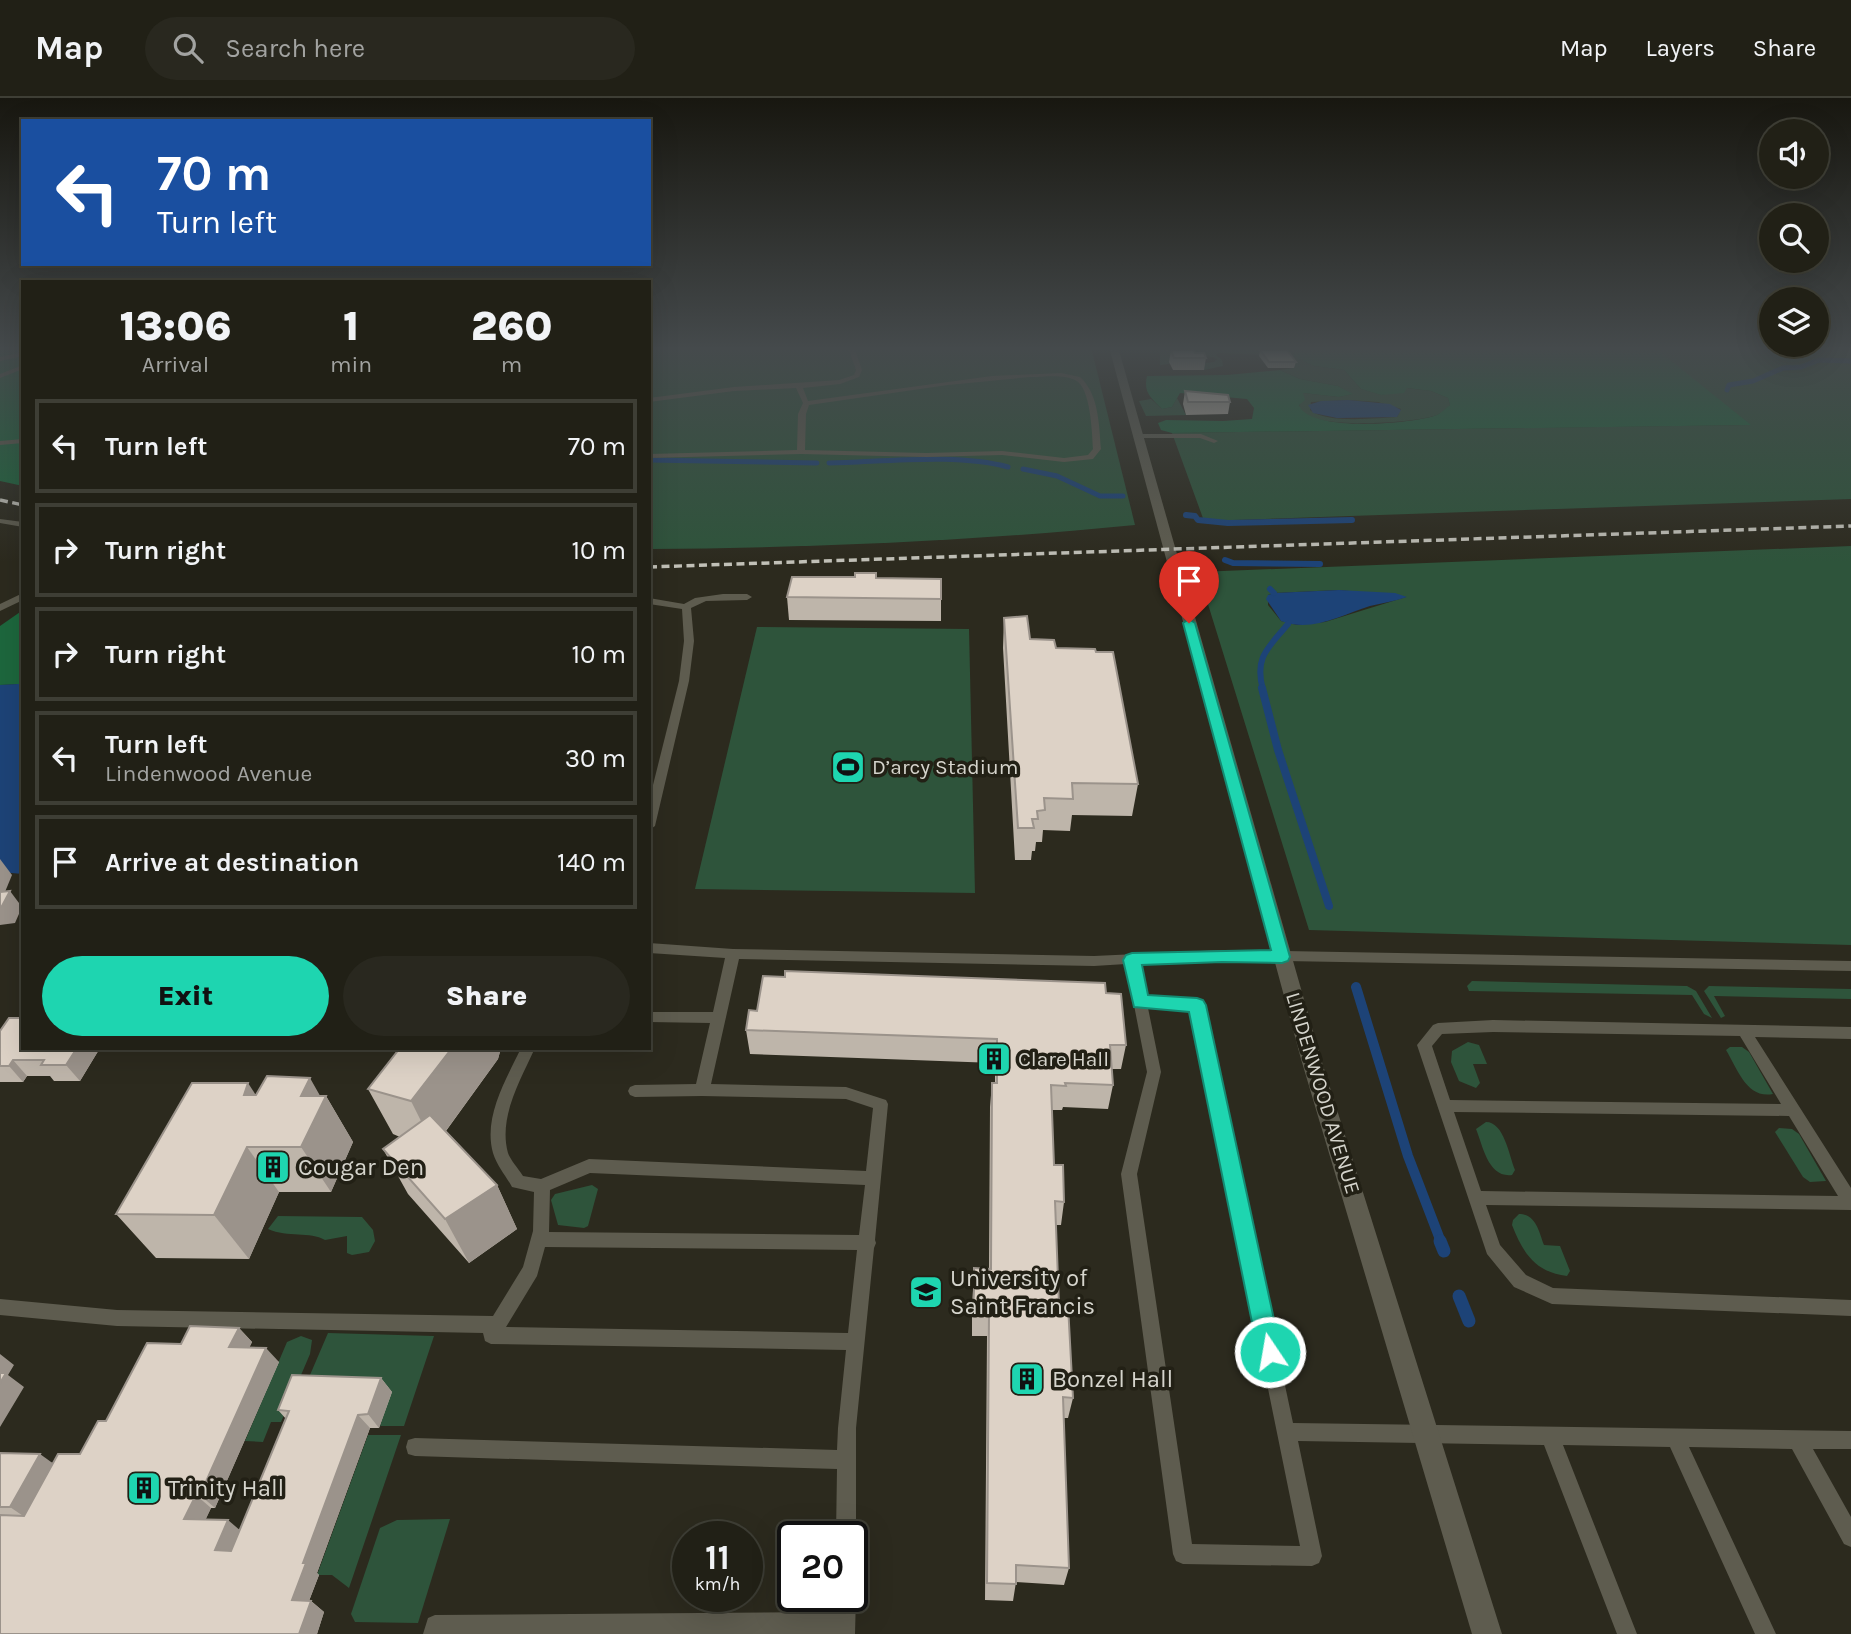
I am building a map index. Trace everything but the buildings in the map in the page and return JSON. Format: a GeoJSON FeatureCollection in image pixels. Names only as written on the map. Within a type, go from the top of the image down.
{"type":"FeatureCollection","features":[{"type":"Feature","properties":{"kind":"street","name":"LINDENWOOD AVENUE"},"geometry":{"type":"LineString","coordinates":[[1134,419],[1282,957],[1487,1634]]}},
{"type":"Feature","properties":{"kind":"lane"},"geometry":{"type":"LineString","coordinates":[[801,452],[802,419]]}},
{"type":"Feature","properties":{"kind":"lane"},"geometry":{"type":"LineString","coordinates":[[651,456],[801,452],[926,455],[1002,453],[1064,460],[1090,457],[1097,449],[1094,419]]}},
{"type":"Feature","properties":{"kind":"lane"},"geometry":{"type":"LineString","coordinates":[[1139,436],[1201,436],[1214,441]]}},
{"type":"Feature","properties":{"kind":"lane"},"geometry":{"type":"LineString","coordinates":[[0,443],[21,441]]}},
{"type":"Feature","properties":{"kind":"lane"},"geometry":{"type":"LineString","coordinates":[[0,521],[21,525]]}},
{"type":"Feature","properties":{"kind":"lane"},"geometry":{"type":"LineString","coordinates":[[0,608],[21,597]]}},
{"type":"Feature","properties":{"kind":"lane"},"geometry":{"type":"LineString","coordinates":[[651,818],[684,681],[688,641],[686,607],[691,601],[747,597]]}},
{"type":"Feature","properties":{"kind":"lane"},"geometry":{"type":"LineString","coordinates":[[651,601],[686,607]]}},
{"type":"Feature","properties":{"kind":"lane"},"geometry":{"type":"LineString","coordinates":[[651,948],[733,954],[1132,960],[1222,956],[1851,966]]}},
{"type":"Feature","properties":{"kind":"lane"},"geometry":{"type":"LineString","coordinates":[[702,1090],[733,954]]}},
{"type":"Feature","properties":{"kind":"lane"},"geometry":{"type":"LineString","coordinates":[[1132,960],[1140,1002],[1154,1072],[1129,1174],[1183,1554],[1312,1556],[1197,1005],[1140,1002]]}},
{"type":"Feature","properties":{"kind":"lane"},"geometry":{"type":"LineString","coordinates":[[651,1017],[719,1018]]}},
{"type":"Feature","properties":{"kind":"lane"},"geometry":{"type":"LineString","coordinates":[[1851,1034],[1493,1026],[1438,1029],[1424,1045],[1493,1249],[1520,1281],[1552,1296],[1851,1308]]}},
{"type":"Feature","properties":{"kind":"lane"},"geometry":{"type":"LineString","coordinates":[[1744,1031],[1851,1203]]}},
{"type":"Feature","properties":{"kind":"lane"},"geometry":{"type":"LineString","coordinates":[[527,1050],[510,1087],[498,1127],[501,1155],[518,1182],[542,1186],[589,1166],[874,1178]]}},
{"type":"Feature","properties":{"kind":"lane"},"geometry":{"type":"LineString","coordinates":[[635,1091],[846,1093],[881,1104],[847,1428],[846,1521]]}},
{"type":"Feature","properties":{"kind":"lane"},"geometry":{"type":"LineString","coordinates":[[1444,1106],[1794,1110]]}},
{"type":"Feature","properties":{"kind":"lane"},"geometry":{"type":"LineString","coordinates":[[542,1186],[539,1239],[531,1270],[491,1335],[857,1342]]}},
{"type":"Feature","properties":{"kind":"lane"},"geometry":{"type":"LineString","coordinates":[[1476,1198],[1851,1203]]}},
{"type":"Feature","properties":{"kind":"lane"},"geometry":{"type":"LineString","coordinates":[[539,1239],[868,1243]]}},
{"type":"Feature","properties":{"kind":"lane"},"geometry":{"type":"LineString","coordinates":[[0,1307],[117,1318],[497,1325]]}},
{"type":"Feature","properties":{"kind":"lane"},"geometry":{"type":"LineString","coordinates":[[1287,1432],[1851,1440]]}},
{"type":"Feature","properties":{"kind":"lane"},"geometry":{"type":"LineString","coordinates":[[1550,1435],[1627,1634]]}},
{"type":"Feature","properties":{"kind":"lane"},"geometry":{"type":"LineString","coordinates":[[1675,1437],[1766,1634]]}},
{"type":"Feature","properties":{"kind":"lane"},"geometry":{"type":"LineString","coordinates":[[1797,1438],[1851,1537]]}},
{"type":"Feature","properties":{"kind":"lane"},"geometry":{"type":"LineString","coordinates":[[415,1447],[847,1460]]}},
{"type":"Feature","properties":{"kind":"lane"},"geometry":{"type":"LineString","coordinates":[[433,1634],[435,1625],[845,1628]]}},
{"type":"Feature","properties":{"kind":"green space"},"geometry":{"type":"Polygon","coordinates":[[[0,419],[21,419],[21,486],[0,481],[0,419]]]}},
{"type":"Feature","properties":{"kind":"green space"},"geometry":{"type":"Polygon","coordinates":[[[651,419],[1109,419],[1135,525],[892,543],[651,549],[651,419]]]}},
{"type":"Feature","properties":{"kind":"green space"},"geometry":{"type":"Polygon","coordinates":[[[1252,419],[1318,419],[1363,424],[1421,419],[1743,419],[1751,425],[1172,433],[1161,430],[1158,423],[1166,420],[1252,419]]]}},
{"type":"Feature","properties":{"kind":"green space"},"geometry":{"type":"Polygon","coordinates":[[[1318,419],[1422,419],[1408,421],[1343,423],[1318,419]]]}},
{"type":"Feature","properties":{"kind":"green space"},"geometry":{"type":"Polygon","coordinates":[[[1707,419],[1851,419],[1851,499],[1204,521],[1172,433],[1749,425],[1707,419]]]}},
{"type":"Feature","properties":{"kind":"green space"},"geometry":{"type":"Polygon","coordinates":[[[1851,546],[1851,945],[1309,930],[1198,572],[1851,546]],[[1339,590],[1274,593],[1268,595],[1268,605],[1281,621],[1297,625],[1325,622],[1406,597],[1339,590]]]}},
{"type":"Feature","properties":{"kind":"green space"},"geometry":{"type":"Polygon","coordinates":[[[21,611],[21,684],[0,685],[0,626],[21,611]]]}},
{"type":"Feature","properties":{"kind":"green space","name":"D’arcy Stadium"},"geometry":{"type":"Polygon","coordinates":[[[757,627],[969,629],[975,893],[695,889],[757,627]]]}},
{"type":"Feature","properties":{"kind":"green space"},"geometry":{"type":"Polygon","coordinates":[[[1472,981],[1687,986],[1696,991],[1712,1018],[1704,1014],[1692,995],[1469,991],[1467,986],[1472,981]]]}},
{"type":"Feature","properties":{"kind":"green space"},"geometry":{"type":"Polygon","coordinates":[[[1709,986],[1851,989],[1851,999],[1714,996],[1725,1016],[1721,1018],[1704,991],[1709,986]]]}},
{"type":"Feature","properties":{"kind":"green space"},"geometry":{"type":"Polygon","coordinates":[[[1468,1042],[1479,1045],[1487,1064],[1473,1064],[1480,1083],[1476,1088],[1459,1081],[1451,1062],[1452,1051],[1468,1042]]]}},
{"type":"Feature","properties":{"kind":"green space"},"geometry":{"type":"Polygon","coordinates":[[[1730,1047],[1742,1047],[1749,1052],[1773,1094],[1756,1092],[1750,1088],[1726,1050],[1730,1047]]]}},
{"type":"Feature","properties":{"kind":"green space"},"geometry":{"type":"Polygon","coordinates":[[[1486,1122],[1492,1123],[1502,1133],[1515,1170],[1512,1175],[1497,1171],[1488,1160],[1476,1129],[1486,1122]]]}},
{"type":"Feature","properties":{"kind":"green space"},"geometry":{"type":"Polygon","coordinates":[[[1779,1128],[1792,1129],[1799,1134],[1826,1181],[1810,1182],[1803,1177],[1775,1132],[1779,1128]]]}},
{"type":"Feature","properties":{"kind":"green space"},"geometry":{"type":"Polygon","coordinates":[[[592,1185],[598,1189],[588,1226],[584,1228],[558,1225],[551,1200],[555,1194],[592,1185]]]}},
{"type":"Feature","properties":{"kind":"green space"},"geometry":{"type":"Polygon","coordinates":[[[1519,1214],[1533,1220],[1544,1245],[1560,1246],[1570,1271],[1567,1276],[1546,1270],[1532,1260],[1512,1225],[1519,1214]]]}},
{"type":"Feature","properties":{"kind":"green space"},"geometry":{"type":"Polygon","coordinates":[[[278,1216],[362,1217],[373,1230],[375,1241],[369,1252],[352,1255],[347,1253],[347,1236],[325,1240],[268,1229],[278,1216]]]}},
{"type":"Feature","properties":{"kind":"green space"},"geometry":{"type":"Polygon","coordinates":[[[328,1333],[434,1336],[404,1426],[380,1426],[391,1392],[304,1389],[328,1333]]]}},
{"type":"Feature","properties":{"kind":"green space"},"geometry":{"type":"Polygon","coordinates":[[[301,1336],[312,1340],[310,1354],[281,1422],[271,1422],[263,1442],[245,1441],[287,1342],[301,1336]]]}},
{"type":"Feature","properties":{"kind":"green space"},"geometry":{"type":"Polygon","coordinates":[[[368,1435],[401,1435],[349,1588],[332,1575],[317,1575],[368,1435]]]}},
{"type":"Feature","properties":{"kind":"green space"},"geometry":{"type":"Polygon","coordinates":[[[450,1519],[418,1623],[355,1622],[351,1614],[380,1528],[397,1520],[450,1519]]]}},
{"type":"Feature","properties":{"kind":"water"},"geometry":{"type":"Polygon","coordinates":[[[1339,590],[1395,593],[1407,597],[1304,625],[1281,621],[1266,599],[1274,593],[1339,590]]]}},
{"type":"Feature","properties":{"kind":"water"},"geometry":{"type":"Polygon","coordinates":[[[21,684],[21,874],[0,872],[0,685],[21,684]]]}},
{"type":"Feature","properties":{"kind":"waterway"},"geometry":{"type":"LineString","coordinates":[[829,463],[943,459],[1008,467]]}},
{"type":"Feature","properties":{"kind":"waterway"},"geometry":{"type":"LineString","coordinates":[[651,460],[817,463]]}},
{"type":"Feature","properties":{"kind":"waterway"},"geometry":{"type":"LineString","coordinates":[[1023,469],[1057,476],[1100,496],[1123,496]]}},
{"type":"Feature","properties":{"kind":"waterway"},"geometry":{"type":"LineString","coordinates":[[1186,515],[1195,516],[1198,520],[1228,523],[1352,520]]}},
{"type":"Feature","properties":{"kind":"waterway"},"geometry":{"type":"LineString","coordinates":[[1225,560],[1233,563],[1320,564]]}},
{"type":"Feature","properties":{"kind":"waterway"},"geometry":{"type":"LineString","coordinates":[[1270,589],[1274,593]]}},
{"type":"Feature","properties":{"kind":"waterway"},"geometry":{"type":"LineString","coordinates":[[1263,690],[1260,669],[1262,661],[1269,647],[1288,624]]}},
{"type":"Feature","properties":{"kind":"waterway"},"geometry":{"type":"LineString","coordinates":[[1262,688],[1278,750],[1329,906]]}},
{"type":"Feature","properties":{"kind":"waterway"},"geometry":{"type":"LineString","coordinates":[[1356,987],[1408,1156],[1441,1242]]}},
{"type":"Feature","properties":{"kind":"waterway"},"geometry":{"type":"LineString","coordinates":[[1440,1241],[1444,1251]]}},
{"type":"Feature","properties":{"kind":"waterway"},"geometry":{"type":"LineString","coordinates":[[1459,1296],[1469,1321]]}},
{"type":"Feature","properties":{"kind":"railway"},"geometry":{"type":"LineString","coordinates":[[0,500],[21,505]]}},
{"type":"Feature","properties":{"kind":"railway"},"geometry":{"type":"LineString","coordinates":[[651,567],[1851,526]]}},
{"type":"Feature","properties":{"kind":"place","name":"D’arcy Stadium"},"geometry":{"type":"Point","coordinates":[848,767]}},
{"type":"Feature","properties":{"kind":"place","name":"Clare Hall"},"geometry":{"type":"Point","coordinates":[994,1059]}},
{"type":"Feature","properties":{"kind":"place","name":"Cougar Den"},"geometry":{"type":"Point","coordinates":[273,1167]}},
{"type":"Feature","properties":{"kind":"place","name":"University of Saint Francis"},"geometry":{"type":"Point","coordinates":[926,1292]}},
{"type":"Feature","properties":{"kind":"place","name":"Bonzel Hall"},"geometry":{"type":"Point","coordinates":[1027,1379]}},
{"type":"Feature","properties":{"kind":"place","name":"Trinity Hall"},"geometry":{"type":"Point","coordinates":[144,1488]}},
{"type":"Feature","properties":{"kind":"route"},"geometry":{"type":"LineString","coordinates":[[1189,623],[1282,957],[1222,956],[1132,960],[1140,1002],[1197,1005],[1270,1352]]}}]}
